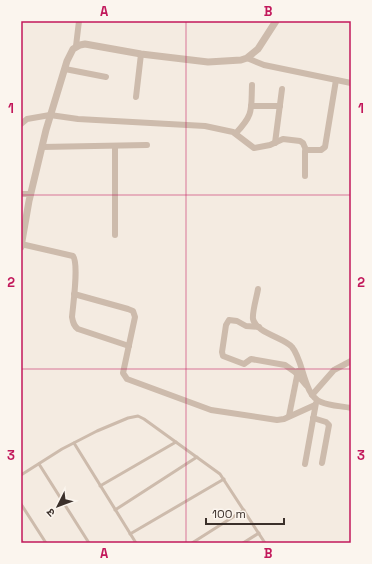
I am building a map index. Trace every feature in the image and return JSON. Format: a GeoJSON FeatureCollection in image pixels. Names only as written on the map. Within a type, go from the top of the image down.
{"type":"FeatureCollection","features":[{"type":"Feature","properties":{"kind":"street"},"geometry":{"type":"LineString","coordinates":[[80,21],[76,46],[70,54],[50,115],[24,218],[21,246],[73,256],[75,259],[76,270],[72,317],[73,324],[78,329],[129,346]]}},
{"type":"Feature","properties":{"kind":"street"},"geometry":{"type":"LineString","coordinates":[[247,58],[258,49],[276,21]]}},
{"type":"Feature","properties":{"kind":"street"},"geometry":{"type":"LineString","coordinates":[[76,46],[85,44],[141,54],[208,62],[247,58],[264,66],[351,83]]}},
{"type":"Feature","properties":{"kind":"street"},"geometry":{"type":"LineString","coordinates":[[136,97],[141,54]]}},
{"type":"Feature","properties":{"kind":"street"},"geometry":{"type":"LineString","coordinates":[[65,69],[106,76]]}},
{"type":"Feature","properties":{"kind":"street"},"geometry":{"type":"LineString","coordinates":[[306,150],[321,150],[325,147],[336,80]]}},
{"type":"Feature","properties":{"kind":"street"},"geometry":{"type":"LineString","coordinates":[[236,133],[250,115],[252,84]]}},
{"type":"Feature","properties":{"kind":"street"},"geometry":{"type":"LineString","coordinates":[[275,143],[282,89]]}},
{"type":"Feature","properties":{"kind":"street"},"geometry":{"type":"LineString","coordinates":[[251,106],[280,106]]}},
{"type":"Feature","properties":{"kind":"street"},"geometry":{"type":"LineString","coordinates":[[21,124],[28,119],[50,115],[85,119],[205,126],[236,133],[254,148],[267,146],[283,139],[300,141],[303,143],[306,150],[305,176]]}},
{"type":"Feature","properties":{"kind":"street"},"geometry":{"type":"LineString","coordinates":[[115,146],[115,235]]}},
{"type":"Feature","properties":{"kind":"street"},"geometry":{"type":"LineString","coordinates":[[42,147],[147,146]]}},
{"type":"Feature","properties":{"kind":"street"},"geometry":{"type":"LineString","coordinates":[[21,194],[31,194]]}},
{"type":"Feature","properties":{"kind":"street"},"geometry":{"type":"LineString","coordinates":[[258,289],[253,319],[259,327],[268,334],[290,345],[302,367],[315,400],[351,408]]}},
{"type":"Feature","properties":{"kind":"street"},"geometry":{"type":"LineString","coordinates":[[74,294],[133,311],[135,317],[123,373],[126,379],[211,410],[277,420],[289,416],[315,400]]}},
{"type":"Feature","properties":{"kind":"street"},"geometry":{"type":"LineString","coordinates":[[259,327],[246,326],[237,321],[229,320],[226,325],[222,352],[223,356],[244,364],[251,359],[285,365],[297,373],[309,388]]}},
{"type":"Feature","properties":{"kind":"street"},"geometry":{"type":"LineString","coordinates":[[305,464],[315,400],[334,370],[351,361]]}},
{"type":"Feature","properties":{"kind":"street"},"geometry":{"type":"LineString","coordinates":[[289,416],[297,373],[302,367]]}},
{"type":"Feature","properties":{"kind":"street"},"geometry":{"type":"LineString","coordinates":[[313,418],[326,422],[329,425],[322,463]]}},
{"type":"Feature","properties":{"kind":"lane"},"geometry":{"type":"LineString","coordinates":[[21,475],[74,443],[128,418],[138,416],[220,474],[265,543]]}},
{"type":"Feature","properties":{"kind":"lane"},"geometry":{"type":"LineString","coordinates":[[100,486],[176,442]]}},
{"type":"Feature","properties":{"kind":"lane"},"geometry":{"type":"LineString","coordinates":[[74,443],[136,543]]}},
{"type":"Feature","properties":{"kind":"lane"},"geometry":{"type":"LineString","coordinates":[[115,510],[197,457]]}},
{"type":"Feature","properties":{"kind":"lane"},"geometry":{"type":"LineString","coordinates":[[39,464],[89,543]]}},
{"type":"Feature","properties":{"kind":"lane"},"geometry":{"type":"LineString","coordinates":[[130,534],[224,479]]}},
{"type":"Feature","properties":{"kind":"lane"},"geometry":{"type":"LineString","coordinates":[[21,504],[46,543]]}},
{"type":"Feature","properties":{"kind":"lane"},"geometry":{"type":"LineString","coordinates":[[192,543],[244,510]]}},
{"type":"Feature","properties":{"kind":"lane"},"geometry":{"type":"LineString","coordinates":[[243,543],[259,533]]}}]}
